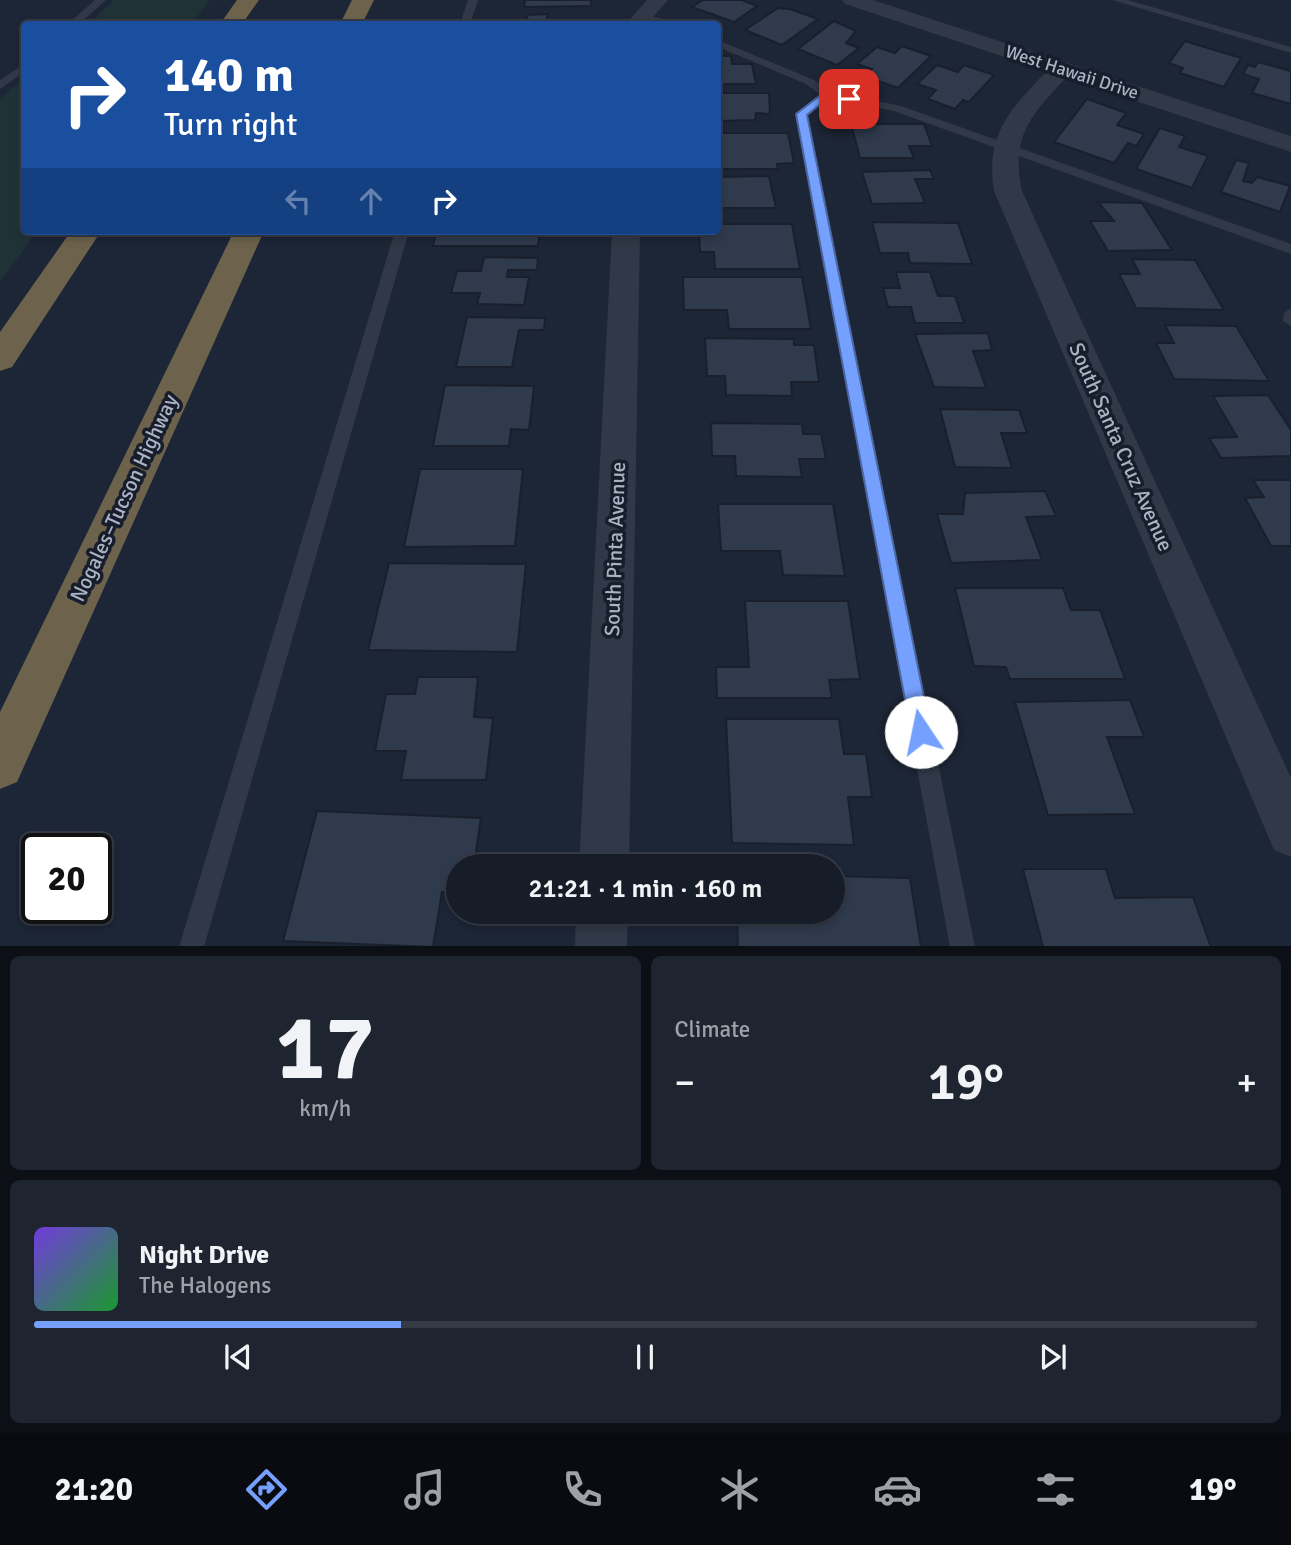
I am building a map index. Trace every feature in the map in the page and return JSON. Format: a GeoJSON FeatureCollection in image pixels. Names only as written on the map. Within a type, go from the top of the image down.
{"type":"FeatureCollection","features":[{"type":"Feature","properties":{"kind":"highway"},"geometry":{"type":"LineString","coordinates":[[233,21],[248,0]]}},
{"type":"Feature","properties":{"kind":"highway"},"geometry":{"type":"LineString","coordinates":[[352,21],[363,0]]}},
{"type":"Feature","properties":{"kind":"highway"},"geometry":{"type":"LineString","coordinates":[[0,358],[83,235]]}},
{"type":"Feature","properties":{"kind":"highway","name":"Nogales–Tucson Highway"},"geometry":{"type":"LineString","coordinates":[[0,765],[247,235]]}},
{"type":"Feature","properties":{"kind":"street"},"geometry":{"type":"LineString","coordinates":[[638,21],[658,0]]}},
{"type":"Feature","properties":{"kind":"street","name":"West Hawaii Drive"},"geometry":{"type":"LineString","coordinates":[[852,0],[1291,144]]}},
{"type":"Feature","properties":{"kind":"street","name":"South Santa Cruz Avenue"},"geometry":{"type":"LineString","coordinates":[[1062,69],[1020,113],[1005,147],[1003,172],[1008,191],[1291,833]]}},
{"type":"Feature","properties":{"kind":"street","name":"South Pinta Avenue"},"geometry":{"type":"LineString","coordinates":[[604,854],[626,235]]}},
{"type":"Feature","properties":{"kind":"street"},"geometry":{"type":"LineString","coordinates":[[601,946],[602,924]]}},
{"type":"Feature","properties":{"kind":"lane"},"geometry":{"type":"LineString","coordinates":[[76,21],[101,0]]}},
{"type":"Feature","properties":{"kind":"lane"},"geometry":{"type":"LineString","coordinates":[[466,21],[473,0]]}},
{"type":"Feature","properties":{"kind":"lane"},"geometry":{"type":"LineString","coordinates":[[1117,0],[1291,50]]}},
{"type":"Feature","properties":{"kind":"lane"},"geometry":{"type":"LineString","coordinates":[[721,44],[810,82],[826,94],[897,108],[1291,249]]}},
{"type":"Feature","properties":{"kind":"lane"},"geometry":{"type":"LineString","coordinates":[[0,86],[21,68]]}},
{"type":"Feature","properties":{"kind":"lane"},"geometry":{"type":"LineString","coordinates":[[826,94],[802,114],[963,946]]}},
{"type":"Feature","properties":{"kind":"lane"},"geometry":{"type":"LineString","coordinates":[[191,946],[401,235]]}},
{"type":"Feature","properties":{"kind":"lane"},"geometry":{"type":"LineString","coordinates":[[1291,313],[1291,321]]}},
{"type":"Feature","properties":{"kind":"green space"},"geometry":{"type":"Polygon","coordinates":[[[114,0],[210,0],[194,21],[92,21],[114,0]]]}},
{"type":"Feature","properties":{"kind":"green space"},"geometry":{"type":"Polygon","coordinates":[[[21,80],[21,235],[34,235],[0,281],[0,100],[21,80]]]}},
{"type":"Feature","properties":{"kind":"building"},"geometry":{"type":"Polygon","coordinates":[[[525,0],[591,0],[591,6],[524,7],[525,0]]]}},
{"type":"Feature","properties":{"kind":"building"},"geometry":{"type":"Polygon","coordinates":[[[703,0],[742,0],[757,6],[734,22],[692,7],[703,0]]]}},
{"type":"Feature","properties":{"kind":"building"},"geometry":{"type":"Polygon","coordinates":[[[778,8],[790,9],[818,19],[782,45],[745,30],[778,8]]]}},
{"type":"Feature","properties":{"kind":"building"},"geometry":{"type":"Polygon","coordinates":[[[547,14],[548,21],[526,21],[528,15],[547,14]]]}},
{"type":"Feature","properties":{"kind":"building"},"geometry":{"type":"Polygon","coordinates":[[[834,21],[856,31],[846,43],[859,48],[837,65],[798,49],[834,21]]]}},
{"type":"Feature","properties":{"kind":"building"},"geometry":{"type":"Polygon","coordinates":[[[1185,41],[1241,58],[1224,87],[1180,73],[1183,68],[1169,63],[1185,41]]]}},
{"type":"Feature","properties":{"kind":"building"},"geometry":{"type":"Polygon","coordinates":[[[902,46],[931,56],[898,88],[864,76],[872,69],[857,64],[877,47],[895,53],[902,46]]]}},
{"type":"Feature","properties":{"kind":"building"},"geometry":{"type":"Polygon","coordinates":[[[721,56],[731,56],[732,64],[752,64],[756,84],[721,84],[721,56]]]}},
{"type":"Feature","properties":{"kind":"building"},"geometry":{"type":"Polygon","coordinates":[[[1258,62],[1291,71],[1291,104],[1252,93],[1259,79],[1243,74],[1248,65],[1255,67],[1258,62]]]}},
{"type":"Feature","properties":{"kind":"building"},"geometry":{"type":"Polygon","coordinates":[[[937,65],[958,72],[964,65],[994,75],[969,102],[963,100],[955,109],[928,99],[936,90],[917,84],[937,65]]]}},
{"type":"Feature","properties":{"kind":"building"},"geometry":{"type":"Polygon","coordinates":[[[721,93],[769,93],[770,114],[756,113],[755,120],[721,121],[721,93]]]}},
{"type":"Feature","properties":{"kind":"building"},"geometry":{"type":"Polygon","coordinates":[[[1087,99],[1126,113],[1117,125],[1144,134],[1136,146],[1128,143],[1114,163],[1054,142],[1087,99]]]}},
{"type":"Feature","properties":{"kind":"building"},"geometry":{"type":"Polygon","coordinates":[[[851,124],[924,124],[932,146],[909,146],[914,158],[860,158],[851,124]]]}},
{"type":"Feature","properties":{"kind":"building"},"geometry":{"type":"Polygon","coordinates":[[[1160,128],[1185,136],[1179,147],[1208,156],[1192,188],[1136,169],[1160,128]]]}},
{"type":"Feature","properties":{"kind":"building"},"geometry":{"type":"Polygon","coordinates":[[[721,133],[788,133],[794,163],[777,164],[778,169],[721,169],[721,133]]]}},
{"type":"Feature","properties":{"kind":"building"},"geometry":{"type":"Polygon","coordinates":[[[1236,160],[1249,163],[1243,181],[1252,183],[1257,177],[1290,186],[1280,212],[1221,192],[1236,160]]]}},
{"type":"Feature","properties":{"kind":"building"},"geometry":{"type":"Polygon","coordinates":[[[930,170],[934,179],[915,179],[925,203],[872,204],[862,172],[930,170]]]}},
{"type":"Feature","properties":{"kind":"building"},"geometry":{"type":"Polygon","coordinates":[[[769,176],[776,208],[721,208],[721,177],[769,176]]]}},
{"type":"Feature","properties":{"kind":"building"},"geometry":{"type":"Polygon","coordinates":[[[1098,202],[1142,203],[1172,250],[1108,251],[1090,221],[1114,221],[1098,202]]]}},
{"type":"Feature","properties":{"kind":"building"},"geometry":{"type":"Polygon","coordinates":[[[872,222],[958,223],[972,264],[910,263],[908,253],[880,253],[872,222]]]}},
{"type":"Feature","properties":{"kind":"building"},"geometry":{"type":"Polygon","coordinates":[[[721,224],[792,224],[800,269],[715,269],[714,252],[700,252],[699,235],[721,235],[721,224]]]}},
{"type":"Feature","properties":{"kind":"building"},"geometry":{"type":"Polygon","coordinates":[[[435,235],[539,235],[538,246],[433,246],[435,235]]]}},
{"type":"Feature","properties":{"kind":"building"},"geometry":{"type":"Polygon","coordinates":[[[484,257],[538,258],[537,270],[508,270],[507,277],[529,277],[524,305],[477,304],[480,293],[451,293],[457,271],[481,271],[484,257]]]}},
{"type":"Feature","properties":{"kind":"building"},"geometry":{"type":"Polygon","coordinates":[[[1132,259],[1195,260],[1224,310],[1136,308],[1119,274],[1140,274],[1132,259]]]}},
{"type":"Feature","properties":{"kind":"building"},"geometry":{"type":"Polygon","coordinates":[[[896,272],[930,272],[938,296],[955,296],[964,323],[915,323],[911,307],[888,307],[883,288],[900,288],[896,272]]]}},
{"type":"Feature","properties":{"kind":"building"},"geometry":{"type":"Polygon","coordinates":[[[683,277],[802,277],[811,329],[729,329],[727,310],[684,310],[683,277]]]}},
{"type":"Feature","properties":{"kind":"building"},"geometry":{"type":"Polygon","coordinates":[[[467,317],[545,318],[544,330],[519,330],[512,367],[456,367],[467,317]]]}},
{"type":"Feature","properties":{"kind":"building"},"geometry":{"type":"Polygon","coordinates":[[[1165,325],[1236,326],[1269,381],[1174,379],[1156,343],[1174,343],[1165,325]]]}},
{"type":"Feature","properties":{"kind":"building"},"geometry":{"type":"Polygon","coordinates":[[[988,333],[992,350],[973,351],[986,388],[934,387],[915,334],[988,333]]]}},
{"type":"Feature","properties":{"kind":"building"},"geometry":{"type":"Polygon","coordinates":[[[705,338],[794,339],[794,345],[814,345],[819,382],[791,382],[792,396],[726,395],[725,376],[707,376],[705,338]]]}},
{"type":"Feature","properties":{"kind":"building"},"geometry":{"type":"Polygon","coordinates":[[[445,385],[534,386],[529,430],[511,429],[509,446],[433,446],[445,385]]]}},
{"type":"Feature","properties":{"kind":"building"},"geometry":{"type":"Polygon","coordinates":[[[1268,395],[1291,430],[1291,456],[1221,458],[1209,438],[1237,437],[1213,396],[1268,395]]]}},
{"type":"Feature","properties":{"kind":"building"},"geometry":{"type":"Polygon","coordinates":[[[940,409],[1019,410],[1027,433],[1001,433],[1012,468],[955,467],[940,409]]]}},
{"type":"Feature","properties":{"kind":"building"},"geometry":{"type":"Polygon","coordinates":[[[711,423],[802,424],[803,434],[821,434],[826,459],[799,459],[802,477],[736,476],[735,456],[712,456],[711,423]]]}},
{"type":"Feature","properties":{"kind":"building"},"geometry":{"type":"Polygon","coordinates":[[[420,469],[523,469],[515,546],[404,547],[420,469]]]}},
{"type":"Feature","properties":{"kind":"building"},"geometry":{"type":"Polygon","coordinates":[[[1253,480],[1291,480],[1291,546],[1271,546],[1245,498],[1264,497],[1253,480]]]}},
{"type":"Feature","properties":{"kind":"building"},"geometry":{"type":"Polygon","coordinates":[[[1045,491],[1056,516],[1026,517],[1042,560],[951,563],[937,514],[963,514],[965,493],[1045,491]]]}},
{"type":"Feature","properties":{"kind":"building"},"geometry":{"type":"Polygon","coordinates":[[[718,504],[833,504],[845,576],[783,575],[780,551],[721,551],[718,504]]]}},
{"type":"Feature","properties":{"kind":"building"},"geometry":{"type":"Polygon","coordinates":[[[389,563],[526,564],[517,652],[368,650],[389,563]]]}},
{"type":"Feature","properties":{"kind":"building"},"geometry":{"type":"Polygon","coordinates":[[[955,588],[1063,588],[1071,610],[1100,610],[1125,679],[1010,679],[1006,667],[974,666],[955,588]]]}},
{"type":"Feature","properties":{"kind":"building"},"geometry":{"type":"Polygon","coordinates":[[[745,601],[848,601],[860,679],[829,680],[832,698],[717,698],[716,667],[749,667],[745,601]]]}},
{"type":"Feature","properties":{"kind":"building"},"geometry":{"type":"Polygon","coordinates":[[[418,677],[478,677],[474,717],[493,718],[486,780],[401,780],[406,751],[375,751],[386,694],[415,694],[418,677]]]}},
{"type":"Feature","properties":{"kind":"building"},"geometry":{"type":"Polygon","coordinates":[[[1130,700],[1144,737],[1107,737],[1135,814],[1048,815],[1015,702],[1130,700]]]}},
{"type":"Feature","properties":{"kind":"building"},"geometry":{"type":"Polygon","coordinates":[[[726,719],[839,719],[844,754],[866,754],[872,797],[848,797],[854,845],[732,843],[726,719]]]}},
{"type":"Feature","properties":{"kind":"building"},"geometry":{"type":"Polygon","coordinates":[[[317,811],[481,818],[476,854],[446,854],[446,892],[442,892],[433,946],[283,941],[317,811]]]}},
{"type":"Feature","properties":{"kind":"building"},"geometry":{"type":"Polygon","coordinates":[[[1023,869],[1106,869],[1115,898],[1193,897],[1211,946],[1043,946],[1023,869]]]}},
{"type":"Feature","properties":{"kind":"building"},"geometry":{"type":"Polygon","coordinates":[[[845,876],[910,878],[921,946],[738,946],[737,924],[845,924],[845,876]]]}},
{"type":"Feature","properties":{"kind":"route"},"geometry":{"type":"LineString","coordinates":[[849,99],[826,94],[802,114],[921,732]]}}]}
